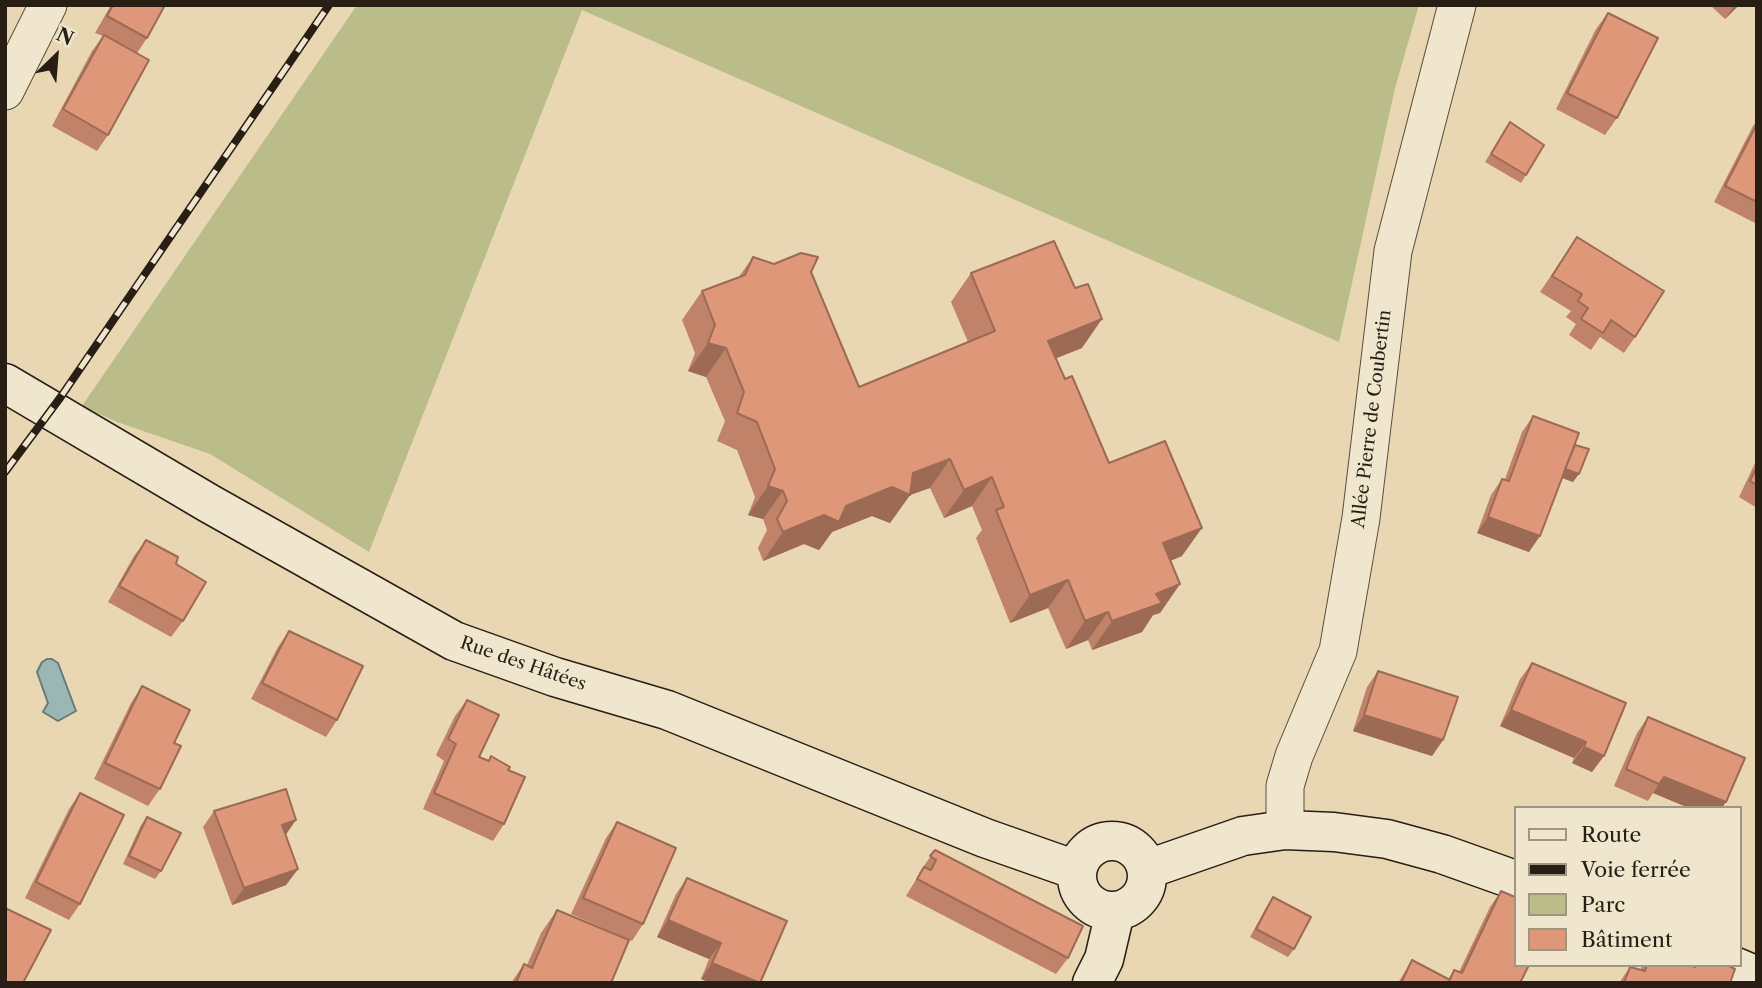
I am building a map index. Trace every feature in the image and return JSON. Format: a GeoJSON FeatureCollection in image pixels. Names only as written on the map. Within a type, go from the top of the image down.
{"type":"FeatureCollection","features":[{"type":"Feature","properties":{"kind":"street"},"geometry":{"type":"LineString","coordinates":[[5,91],[48,5]]}},
{"type":"Feature","properties":{"kind":"street","name":"Allée Pierre de Coubertin"},"geometry":{"type":"LineString","coordinates":[[1285,830],[1286,786],[1294,756],[1338,651],[1361,518],[1392,251],[1457,5]]}},
{"type":"Feature","properties":{"kind":"street","name":"Rue des Hâtées"},"geometry":{"type":"LineString","coordinates":[[5,383],[210,504],[454,641],[555,677],[667,710],[985,838],[1076,870]]}},
{"type":"Feature","properties":{"kind":"street"},"geometry":{"type":"LineString","coordinates":[[1147,869],[1243,836],[1285,830],[1334,832],[1387,839],[1442,854],[1514,880]]}},
{"type":"Feature","properties":{"kind":"street"},"geometry":{"type":"LineString","coordinates":[[1111,840],[1123,842],[1134,849],[1147,869],[1146,885],[1141,897],[1126,909],[1115,912],[1102,911],[1091,906],[1082,896],[1076,882],[1076,870],[1082,856],[1090,848],[1111,840]]}},
{"type":"Feature","properties":{"kind":"street"},"geometry":{"type":"LineString","coordinates":[[1092,983],[1107,949],[1115,912]]}},
{"type":"Feature","properties":{"kind":"street"},"geometry":{"type":"LineString","coordinates":[[1736,967],[1757,976]]}},
{"type":"Feature","properties":{"kind":"green space"},"geometry":{"type":"Polygon","coordinates":[[[357,5],[1419,5],[1395,88],[1339,342],[582,10],[369,552],[210,454],[117,422],[82,406],[357,5]]]}},
{"type":"Feature","properties":{"kind":"water"},"geometry":{"type":"Polygon","coordinates":[[[47,659],[58,663],[76,711],[58,721],[43,712],[48,703],[37,672],[42,662],[47,659]]]}},
{"type":"Feature","properties":{"kind":"building"},"geometry":{"type":"Polygon","coordinates":[[[113,5],[165,5],[147,38],[107,16],[113,5]]]}},
{"type":"Feature","properties":{"kind":"building"},"geometry":{"type":"Polygon","coordinates":[[[1608,13],[1658,38],[1617,118],[1567,93],[1608,13]]]}},
{"type":"Feature","properties":{"kind":"building"},"geometry":{"type":"Polygon","coordinates":[[[104,35],[149,60],[108,135],[63,109],[104,35]]]}},
{"type":"Feature","properties":{"kind":"building"},"geometry":{"type":"Polygon","coordinates":[[[1510,122],[1544,145],[1526,175],[1491,154],[1510,122]]]}},
{"type":"Feature","properties":{"kind":"building"},"geometry":{"type":"Polygon","coordinates":[[[1757,124],[1757,202],[1725,186],[1757,124]]]}},
{"type":"Feature","properties":{"kind":"building"},"geometry":{"type":"Polygon","coordinates":[[[1577,237],[1664,291],[1635,337],[1611,320],[1603,333],[1581,319],[1588,308],[1578,301],[1582,294],[1552,276],[1577,237]]]}},
{"type":"Feature","properties":{"kind":"building"},"geometry":{"type":"Polygon","coordinates":[[[1054,241],[1075,288],[1088,284],[1102,319],[1048,341],[1065,379],[1072,376],[1109,463],[1165,441],[1202,528],[1163,543],[1180,584],[1156,594],[1162,603],[1112,621],[1108,612],[1085,621],[1068,580],[1030,595],[996,510],[1004,507],[992,477],[964,490],[950,459],[913,473],[910,495],[892,487],[846,506],[839,522],[824,515],[783,532],[777,519],[787,501],[783,491],[768,486],[775,469],[757,422],[737,413],[744,392],[726,348],[708,343],[715,325],[702,291],[745,275],[753,257],[774,264],[801,253],[818,257],[811,272],[859,387],[995,331],[971,273],[1054,241]]]}},
{"type":"Feature","properties":{"kind":"building"},"geometry":{"type":"Polygon","coordinates":[[[1533,416],[1579,433],[1540,536],[1488,517],[1502,479],[1509,481],[1533,416]]]}},
{"type":"Feature","properties":{"kind":"building"},"geometry":{"type":"Polygon","coordinates":[[[1575,445],[1589,449],[1579,474],[1565,469],[1575,445]]]}},
{"type":"Feature","properties":{"kind":"building"},"geometry":{"type":"Polygon","coordinates":[[[1757,467],[1757,485],[1750,481],[1757,467]]]}},
{"type":"Feature","properties":{"kind":"building"},"geometry":{"type":"Polygon","coordinates":[[[146,540],[178,557],[176,564],[206,582],[183,621],[119,586],[146,540]]]}},
{"type":"Feature","properties":{"kind":"building"},"geometry":{"type":"Polygon","coordinates":[[[289,631],[363,666],[337,720],[262,683],[289,631]]]}},
{"type":"Feature","properties":{"kind":"building"},"geometry":{"type":"Polygon","coordinates":[[[1532,663],[1626,703],[1604,756],[1584,747],[1586,742],[1511,710],[1532,663]]]}},
{"type":"Feature","properties":{"kind":"building"},"geometry":{"type":"Polygon","coordinates":[[[1378,671],[1458,697],[1443,740],[1364,715],[1378,671]]]}},
{"type":"Feature","properties":{"kind":"building"},"geometry":{"type":"Polygon","coordinates":[[[142,686],[190,710],[174,743],[181,746],[160,789],[105,763],[142,686]]]}},
{"type":"Feature","properties":{"kind":"building"},"geometry":{"type":"Polygon","coordinates":[[[467,700],[499,715],[479,757],[489,761],[491,756],[510,767],[508,770],[525,777],[504,824],[434,793],[456,744],[448,739],[467,700]]]}},
{"type":"Feature","properties":{"kind":"building"},"geometry":{"type":"Polygon","coordinates":[[[1648,717],[1745,758],[1726,802],[1664,777],[1659,784],[1626,769],[1648,717]]]}},
{"type":"Feature","properties":{"kind":"building"},"geometry":{"type":"Polygon","coordinates":[[[286,789],[296,820],[282,825],[298,869],[244,888],[214,811],[286,789]]]}},
{"type":"Feature","properties":{"kind":"building"},"geometry":{"type":"Polygon","coordinates":[[[80,793],[124,815],[80,904],[36,882],[80,793]]]}},
{"type":"Feature","properties":{"kind":"building"},"geometry":{"type":"Polygon","coordinates":[[[147,817],[181,833],[161,871],[129,856],[147,817]]]}},
{"type":"Feature","properties":{"kind":"building"},"geometry":{"type":"Polygon","coordinates":[[[617,822],[676,848],[643,924],[583,898],[617,822]]]}},
{"type":"Feature","properties":{"kind":"building"},"geometry":{"type":"Polygon","coordinates":[[[935,850],[1083,926],[1068,958],[917,879],[924,867],[931,870],[936,860],[930,856],[935,850]]]}},
{"type":"Feature","properties":{"kind":"building"},"geometry":{"type":"Polygon","coordinates":[[[687,878],[787,921],[760,983],[712,963],[721,943],[668,920],[687,878]]]}},
{"type":"Feature","properties":{"kind":"building"},"geometry":{"type":"Polygon","coordinates":[[[1501,891],[1514,897],[1514,967],[1528,967],[1520,983],[1401,983],[1412,960],[1450,980],[1454,970],[1462,973],[1501,891]]]}},
{"type":"Feature","properties":{"kind":"building"},"geometry":{"type":"Polygon","coordinates":[[[1273,897],[1311,917],[1294,949],[1256,929],[1273,897]]]}},
{"type":"Feature","properties":{"kind":"building"},"geometry":{"type":"Polygon","coordinates":[[[5,908],[51,930],[23,983],[5,983],[5,908]]]}},
{"type":"Feature","properties":{"kind":"building"},"geometry":{"type":"Polygon","coordinates":[[[557,910],[629,940],[611,983],[516,983],[524,964],[532,968],[557,910]]]}},
{"type":"Feature","properties":{"kind":"building"},"geometry":{"type":"Polygon","coordinates":[[[1630,967],[1645,971],[1646,967],[1735,969],[1730,983],[1624,983],[1630,967]]]}},
{"type":"Feature","properties":{"kind":"railway"},"geometry":{"type":"LineString","coordinates":[[5,472],[60,398],[329,5]]}}]}
